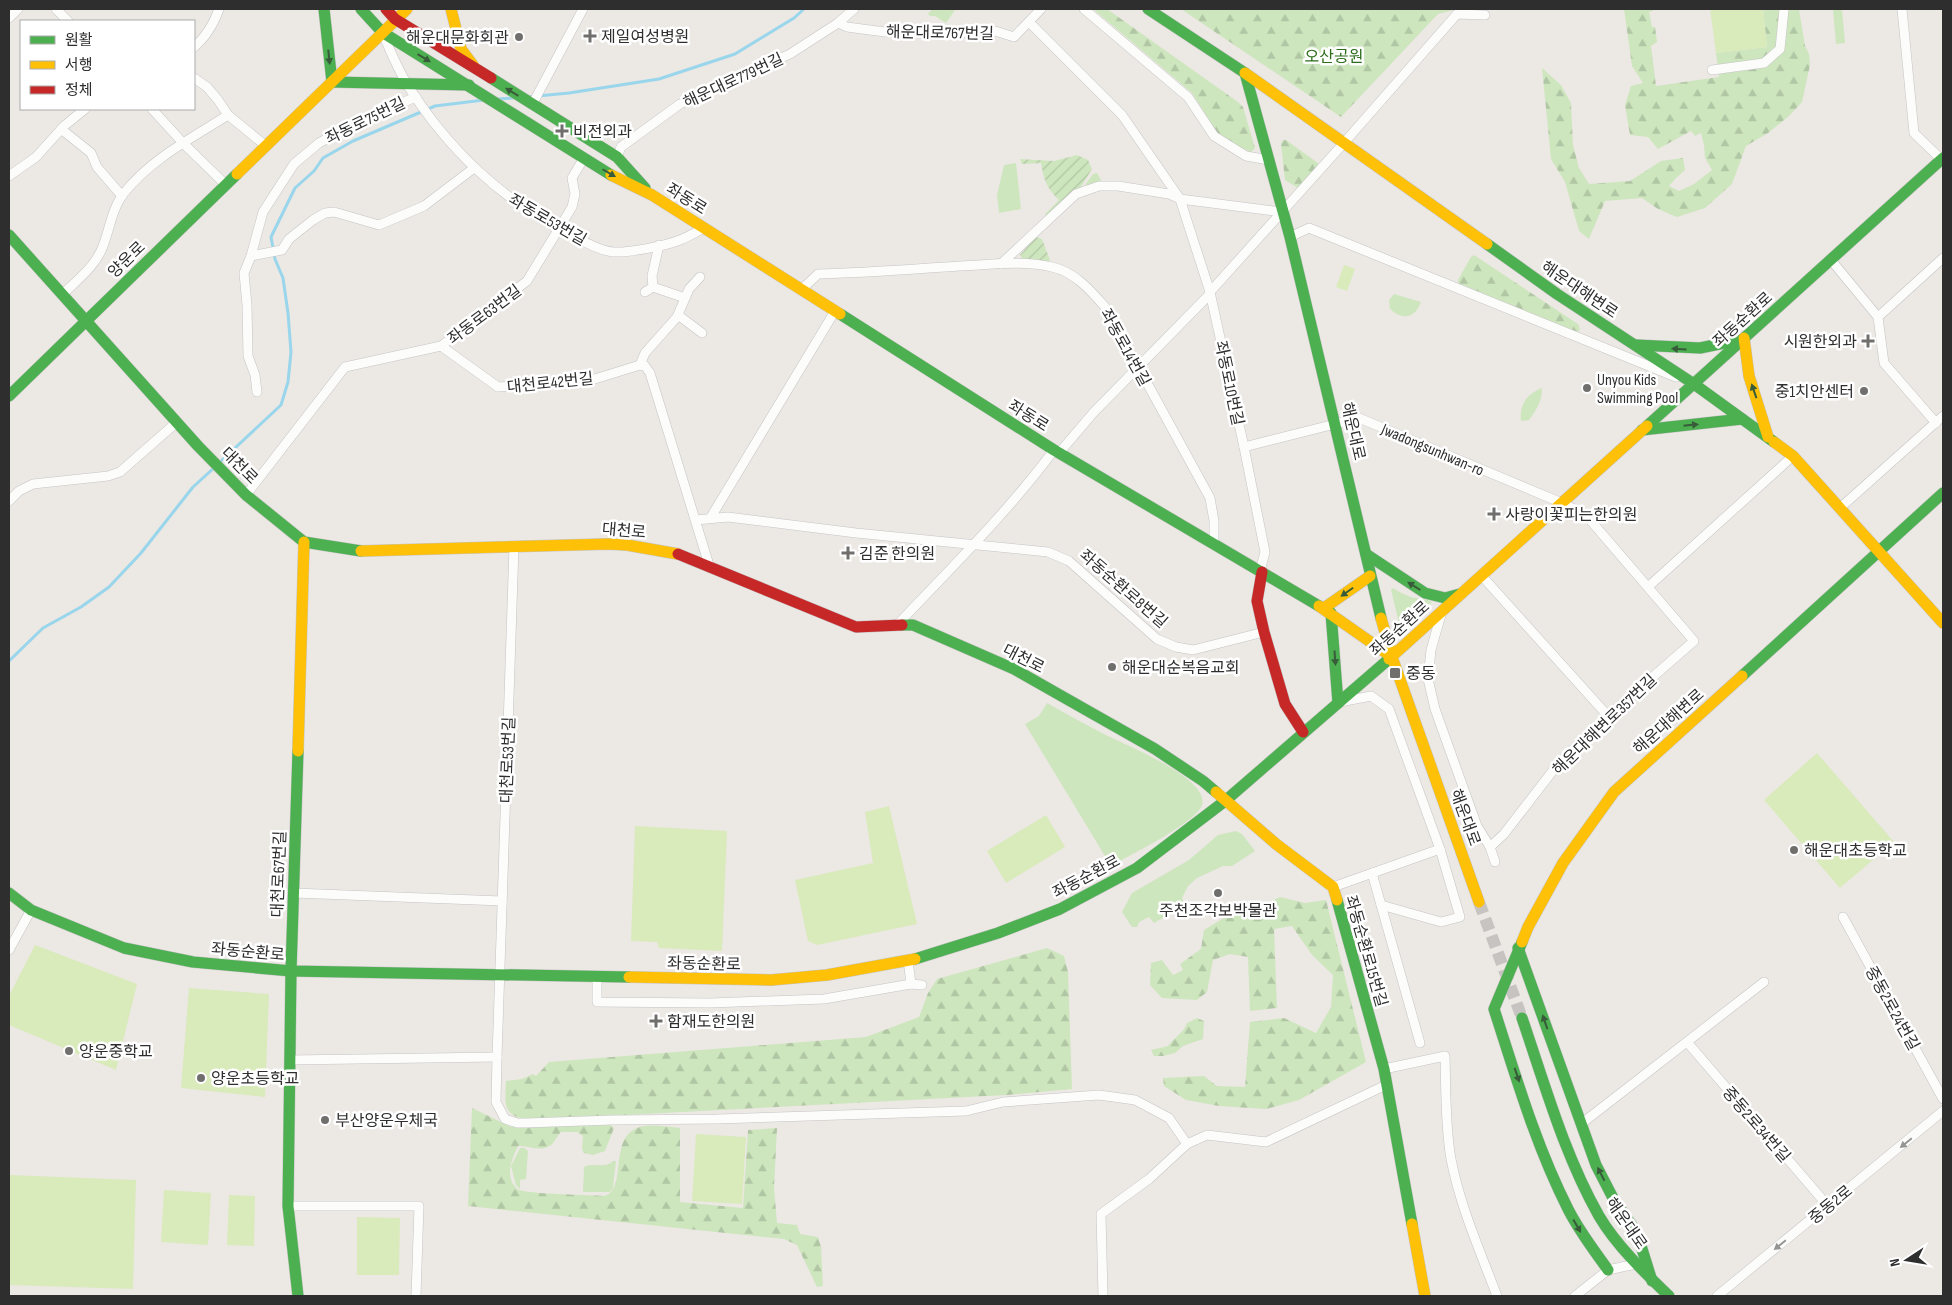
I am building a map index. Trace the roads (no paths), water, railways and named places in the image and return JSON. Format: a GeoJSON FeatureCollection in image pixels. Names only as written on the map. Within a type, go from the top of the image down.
{"type":"FeatureCollection","features":[{"type":"Feature","properties":{"kind":"main road"},"geometry":{"type":"LineString","coordinates":[[324,9],[332,82],[470,86]]}},
{"type":"Feature","properties":{"kind":"main road","name":"좌동로"},"geometry":{"type":"LineString","coordinates":[[361,9],[382,32],[609,174],[652,195],[1057,452],[1327,610],[1392,657]]}},
{"type":"Feature","properties":{"kind":"main road","name":"좌동로"},"geometry":{"type":"LineString","coordinates":[[386,9],[395,19],[617,158],[652,195]]}},
{"type":"Feature","properties":{"kind":"main road","name":"양운로"},"geometry":{"type":"LineString","coordinates":[[9,396],[407,9]]}},
{"type":"Feature","properties":{"kind":"main road"},"geometry":{"type":"LineString","coordinates":[[451,9],[461,49],[478,71]]}},
{"type":"Feature","properties":{"kind":"main road"},"geometry":{"type":"LineString","coordinates":[[1148,9],[1245,74]]}},
{"type":"Feature","properties":{"kind":"main road","name":"해운대로"},"geometry":{"type":"LineString","coordinates":[[1245,74],[1290,237],[1336,424],[1370,576],[1392,657],[1479,902]]}},
{"type":"Feature","properties":{"kind":"main road","name":"해운대해변로"},"geometry":{"type":"LineString","coordinates":[[1245,74],[1557,294],[1694,384],[1794,456],[1943,623]]}},
{"type":"Feature","properties":{"kind":"main road","name":"좌동순환로"},"geometry":{"type":"LineString","coordinates":[[9,893],[31,910],[124,948],[193,962],[291,971],[771,980],[827,975],[908,960],[998,933],[1060,909],[1137,868],[1226,801],[1303,732],[1392,657],[1943,159]]}},
{"type":"Feature","properties":{"kind":"main road","name":"대천로"},"geometry":{"type":"LineString","coordinates":[[9,235],[198,446],[246,495],[304,542],[364,552],[608,544],[627,545],[682,555],[856,627],[914,625],[1014,669],[1156,749],[1203,781],[1226,801]]}},
{"type":"Feature","properties":{"kind":"main road"},"geometry":{"type":"LineString","coordinates":[[1634,345],[1692,350],[1720,346],[1744,338],[1744,354],[1748,376],[1768,437]]}},
{"type":"Feature","properties":{"kind":"main road"},"geometry":{"type":"LineString","coordinates":[[1642,430],[1742,419]]}},
{"type":"Feature","properties":{"kind":"main road","name":"해운대해변로"},"geometry":{"type":"LineString","coordinates":[[1608,1270],[1576,1226],[1547,1163],[1494,1009],[1518,948],[1563,863],[1614,792],[1943,493]]}},
{"type":"Feature","properties":{"kind":"main road","name":"대천로67번길"},"geometry":{"type":"LineString","coordinates":[[298,1296],[288,1206],[291,971],[304,542]]}},
{"type":"Feature","properties":{"kind":"main road"},"geometry":{"type":"LineString","coordinates":[[1366,554],[1425,593],[1445,598],[1460,594]]}},
{"type":"Feature","properties":{"kind":"main road"},"geometry":{"type":"LineString","coordinates":[[1261,571],[1257,601],[1264,632],[1285,704],[1303,732]]}},
{"type":"Feature","properties":{"kind":"main road"},"geometry":{"type":"LineString","coordinates":[[1338,703],[1327,610],[1370,576]]}},
{"type":"Feature","properties":{"kind":"main road","name":"좌동순환로15번길"},"geometry":{"type":"LineString","coordinates":[[1226,801],[1276,844],[1333,887],[1384,1069],[1425,1296]]}},
{"type":"Feature","properties":{"kind":"main road"},"geometry":{"type":"LineString","coordinates":[[1518,948],[1596,1165],[1613,1198],[1637,1233],[1652,1281]]}},
{"type":"Feature","properties":{"kind":"main road","name":"해운대로"},"geometry":{"type":"LineString","coordinates":[[1522,1018],[1568,1149],[1600,1217],[1636,1264],[1668,1296]]}},
{"type":"Feature","properties":{"kind":"street"},"geometry":{"type":"LineString","coordinates":[[9,18],[18,9]]}},
{"type":"Feature","properties":{"kind":"street"},"geometry":{"type":"LineString","coordinates":[[56,9],[67,20]]}},
{"type":"Feature","properties":{"kind":"street"},"geometry":{"type":"LineString","coordinates":[[195,47],[202,41],[219,9]]}},
{"type":"Feature","properties":{"kind":"street"},"geometry":{"type":"LineString","coordinates":[[532,105],[583,9]]}},
{"type":"Feature","properties":{"kind":"street","name":"해운대로779번길"},"geometry":{"type":"LineString","coordinates":[[617,158],[622,147],[680,104],[775,62],[838,23],[854,9]]}},
{"type":"Feature","properties":{"kind":"street"},"geometry":{"type":"LineString","coordinates":[[1029,22],[1041,9]]}},
{"type":"Feature","properties":{"kind":"street"},"geometry":{"type":"LineString","coordinates":[[1084,9],[1188,96],[1214,136],[1246,156],[1269,160]]}},
{"type":"Feature","properties":{"kind":"street"},"geometry":{"type":"LineString","coordinates":[[1712,70],[1764,63],[1780,49],[1784,9]]}},
{"type":"Feature","properties":{"kind":"street"},"geometry":{"type":"LineString","coordinates":[[1902,9],[1914,134],[1943,159]]}},
{"type":"Feature","properties":{"kind":"street"},"geometry":{"type":"LineString","coordinates":[[898,625],[1094,412],[1210,293],[1344,144],[1457,14],[1484,15]]}},
{"type":"Feature","properties":{"kind":"street","name":"해운대로767번길"},"geometry":{"type":"LineString","coordinates":[[838,23],[848,27],[885,32],[940,34],[995,31],[1014,37],[1029,22]]}},
{"type":"Feature","properties":{"kind":"street","name":"좌동로10번길"},"geometry":{"type":"LineString","coordinates":[[1029,22],[1122,115],[1180,198],[1210,293],[1244,448],[1265,552],[1261,571]]}},
{"type":"Feature","properties":{"kind":"street","name":"좌동로53번길"},"geometry":{"type":"LineString","coordinates":[[382,32],[406,83],[436,124],[474,168],[506,195],[559,229],[611,252],[628,251],[680,240],[704,228]]}},
{"type":"Feature","properties":{"kind":"street"},"geometry":{"type":"LineString","coordinates":[[195,79],[218,100],[228,115],[266,146]]}},
{"type":"Feature","properties":{"kind":"street","name":"좌동로75번길"},"geometry":{"type":"LineString","coordinates":[[257,392],[255,375],[248,356],[244,273],[251,256],[263,212],[294,164],[319,143],[363,119],[416,97]]}},
{"type":"Feature","properties":{"kind":"street"},"geometry":{"type":"LineString","coordinates":[[9,176],[36,157],[61,129],[84,110]]}},
{"type":"Feature","properties":{"kind":"street"},"geometry":{"type":"LineString","coordinates":[[153,110],[226,184]]}},
{"type":"Feature","properties":{"kind":"street"},"geometry":{"type":"LineString","coordinates":[[62,295],[91,267],[103,248],[116,205],[122,196],[153,164],[228,115]]}},
{"type":"Feature","properties":{"kind":"street"},"geometry":{"type":"LineString","coordinates":[[61,129],[91,153],[97,168],[122,196]]}},
{"type":"Feature","properties":{"kind":"street","name":"좌동로63번길"},"geometry":{"type":"LineString","coordinates":[[246,495],[346,367],[441,346],[527,281],[572,207],[575,194],[572,178],[584,158]]}},
{"type":"Feature","properties":{"kind":"street"},"geometry":{"type":"LineString","coordinates":[[251,256],[282,250],[289,239],[312,220],[325,213],[334,212],[379,225],[424,206],[474,168]]}},
{"type":"Feature","properties":{"kind":"street"},"geometry":{"type":"LineString","coordinates":[[1001,264],[1076,194],[1099,186],[1118,186],[1169,194],[1180,198],[1282,212]]}},
{"type":"Feature","properties":{"kind":"street"},"geometry":{"type":"LineString","coordinates":[[1290,237],[1308,228],[1694,384]]}},
{"type":"Feature","properties":{"kind":"street"},"geometry":{"type":"LineString","coordinates":[[653,287],[652,276],[659,245]]}},
{"type":"Feature","properties":{"kind":"street"},"geometry":{"type":"LineString","coordinates":[[1878,316],[1943,258]]}},
{"type":"Feature","properties":{"kind":"street"},"geometry":{"type":"LineString","coordinates":[[1831,260],[1878,316],[1884,363],[1936,423]]}},
{"type":"Feature","properties":{"kind":"street","name":"좌동로14번길"},"geometry":{"type":"LineString","coordinates":[[801,290],[818,274],[1001,264],[1026,263],[1053,267],[1072,276],[1090,289],[1106,308],[1210,498],[1214,521],[1214,545]]}},
{"type":"Feature","properties":{"kind":"street"},"geometry":{"type":"LineString","coordinates":[[700,278],[689,289],[678,315],[645,353],[640,365],[646,366],[650,374],[709,565]]}},
{"type":"Feature","properties":{"kind":"street"},"geometry":{"type":"LineString","coordinates":[[644,292],[653,287],[685,298]]}},
{"type":"Feature","properties":{"kind":"street"},"geometry":{"type":"LineString","coordinates":[[712,517],[835,311]]}},
{"type":"Feature","properties":{"kind":"street"},"geometry":{"type":"LineString","coordinates":[[678,315],[702,333]]}},
{"type":"Feature","properties":{"kind":"street","name":"대천로42번길"},"geometry":{"type":"LineString","coordinates":[[441,346],[498,388],[585,382],[640,365]]}},
{"type":"Feature","properties":{"kind":"street"},"geometry":{"type":"LineString","coordinates":[[1841,507],[1943,416]]}},
{"type":"Feature","properties":{"kind":"street","name":"Jwadongsunhwan-ro"},"geometry":{"type":"LineString","coordinates":[[1244,448],[1359,418],[1562,503]]}},
{"type":"Feature","properties":{"kind":"street"},"geometry":{"type":"LineString","coordinates":[[9,501],[19,491],[33,484],[108,476],[120,472],[177,422]]}},
{"type":"Feature","properties":{"kind":"street"},"geometry":{"type":"LineString","coordinates":[[1562,503],[1585,514],[1649,586],[1794,456]]}},
{"type":"Feature","properties":{"kind":"street","name":"좌동순환로8번길"},"geometry":{"type":"LineString","coordinates":[[696,520],[728,517],[866,534],[1048,552],[1069,560],[1157,639],[1176,648],[1193,650],[1264,632]]}},
{"type":"Feature","properties":{"kind":"street","name":"대천로53번길"},"geometry":{"type":"LineString","coordinates":[[499,974],[514,546]]}},
{"type":"Feature","properties":{"kind":"street"},"geometry":{"type":"LineString","coordinates":[[1482,575],[1608,716]]}},
{"type":"Feature","properties":{"kind":"street","name":"해운대해변로357번길"},"geometry":{"type":"LineString","coordinates":[[1490,847],[1504,834],[1558,764],[1608,716],[1694,641],[1649,586]]}},
{"type":"Feature","properties":{"kind":"street"},"geometry":{"type":"LineString","coordinates":[[1443,610],[1431,650],[1428,679],[1436,709],[1478,826],[1490,847],[1495,862]]}},
{"type":"Feature","properties":{"kind":"street"},"geometry":{"type":"LineString","coordinates":[[1338,703],[1371,696],[1390,709],[1440,849],[1460,918],[1441,922],[1381,905]]}},
{"type":"Feature","properties":{"kind":"street"},"geometry":{"type":"LineString","coordinates":[[1333,887],[1440,849]]}},
{"type":"Feature","properties":{"kind":"street"},"geometry":{"type":"LineString","coordinates":[[1372,873],[1420,1043]]}},
{"type":"Feature","properties":{"kind":"street"},"geometry":{"type":"LineString","coordinates":[[294,893],[502,901]]}},
{"type":"Feature","properties":{"kind":"street"},"geometry":{"type":"LineString","coordinates":[[9,950],[31,910]]}},
{"type":"Feature","properties":{"kind":"street","name":"중동2로24번길"},"geometry":{"type":"LineString","coordinates":[[1843,917],[1943,1099]]}},
{"type":"Feature","properties":{"kind":"street"},"geometry":{"type":"LineString","coordinates":[[908,960],[911,984]]}},
{"type":"Feature","properties":{"kind":"street"},"geometry":{"type":"LineString","coordinates":[[499,974],[496,1102],[505,1119],[517,1123],[717,1120],[966,1112],[1003,1102],[1099,1095],[1136,1100],[1169,1118],[1187,1144]]}},
{"type":"Feature","properties":{"kind":"street"},"geometry":{"type":"LineString","coordinates":[[597,977],[597,1002],[710,1003],[824,999],[911,984],[922,985]]}},
{"type":"Feature","properties":{"kind":"street"},"geometry":{"type":"LineString","coordinates":[[1581,1124],[1764,982]]}},
{"type":"Feature","properties":{"kind":"street","name":"중동2로34번길"},"geometry":{"type":"LineString","coordinates":[[1686,1042],[1828,1206]]}},
{"type":"Feature","properties":{"kind":"street"},"geometry":{"type":"LineString","coordinates":[[1384,1069],[1445,1056],[1446,1106],[1451,1158],[1466,1213],[1497,1296]]}},
{"type":"Feature","properties":{"kind":"street"},"geometry":{"type":"LineString","coordinates":[[290,1060],[497,1057]]}},
{"type":"Feature","properties":{"kind":"street"},"geometry":{"type":"LineString","coordinates":[[1103,1296],[1101,1214],[1150,1179],[1187,1144],[1207,1135],[1266,1142],[1386,1085]]}},
{"type":"Feature","properties":{"kind":"street","name":"중동2로"},"geometry":{"type":"LineString","coordinates":[[1717,1296],[1943,1111]]}},
{"type":"Feature","properties":{"kind":"street"},"geometry":{"type":"LineString","coordinates":[[288,1206],[419,1206],[416,1296]]}},
{"type":"Feature","properties":{"kind":"street"},"geometry":{"type":"LineString","coordinates":[[1575,1296],[1608,1270],[1636,1264]]}},
{"type":"Feature","properties":{"kind":"waterway"},"geometry":{"type":"LineString","coordinates":[[527,97],[569,93],[659,79],[735,54],[794,18],[804,9]]}},
{"type":"Feature","properties":{"kind":"waterway"},"geometry":{"type":"LineString","coordinates":[[497,99],[513,98]]}},
{"type":"Feature","properties":{"kind":"waterway"},"geometry":{"type":"LineString","coordinates":[[220,462],[281,405],[288,382],[291,352],[288,313],[283,278],[275,259],[271,237],[295,188],[314,171],[323,158],[353,141],[435,106],[484,100]]}},
{"type":"Feature","properties":{"kind":"waterway"},"geometry":{"type":"LineString","coordinates":[[9,661],[43,628],[81,607],[109,587],[141,553],[193,487],[215,467]]}},
{"type":"Feature","properties":{"kind":"tunnel"},"geometry":{"type":"LineString","coordinates":[[1479,902],[1522,1018]]}},
{"type":"Feature","properties":{"kind":"place","name":"제일여성병원"},"geometry":{"type":"Point","coordinates":[590,36]}},
{"type":"Feature","properties":{"kind":"place","name":"해운대문화회관"},"geometry":{"type":"Point","coordinates":[519,37]}},
{"type":"Feature","properties":{"kind":"place","name":"비전외과"},"geometry":{"type":"Point","coordinates":[562,131]}},
{"type":"Feature","properties":{"kind":"place","name":"시원한외과"},"geometry":{"type":"Point","coordinates":[1868,341]}},
{"type":"Feature","properties":{"kind":"place","name":"Unyou Kids Swimming Pool"},"geometry":{"type":"Point","coordinates":[1587,388]}},
{"type":"Feature","properties":{"kind":"place","name":"중1치안센터"},"geometry":{"type":"Point","coordinates":[1864,391]}},
{"type":"Feature","properties":{"kind":"place","name":"사랑이꽃피는한의원"},"geometry":{"type":"Point","coordinates":[1494,514]}},
{"type":"Feature","properties":{"kind":"place","name":"김준 한의원"},"geometry":{"type":"Point","coordinates":[848,553]}},
{"type":"Feature","properties":{"kind":"place","name":"해운대순복음교회"},"geometry":{"type":"Point","coordinates":[1112,667]}},
{"type":"Feature","properties":{"kind":"place","name":"중동"},"geometry":{"type":"Point","coordinates":[1395,673]}},
{"type":"Feature","properties":{"kind":"place","name":"해운대초등학교"},"geometry":{"type":"Point","coordinates":[1794,850]}},
{"type":"Feature","properties":{"kind":"place","name":"주천조각보박물관"},"geometry":{"type":"Point","coordinates":[1218,893]}},
{"type":"Feature","properties":{"kind":"place","name":"함재도한의원"},"geometry":{"type":"Point","coordinates":[656,1021]}},
{"type":"Feature","properties":{"kind":"place","name":"양운중학교"},"geometry":{"type":"Point","coordinates":[69,1051]}},
{"type":"Feature","properties":{"kind":"place","name":"양운초등학교"},"geometry":{"type":"Point","coordinates":[201,1078]}},
{"type":"Feature","properties":{"kind":"place","name":"부산양운우체국"},"geometry":{"type":"Point","coordinates":[325,1120]}},
{"type":"Feature","properties":{"kind":"park label","name":"오산공원"},"geometry":{"type":"Point","coordinates":[1334,56]}}]}
